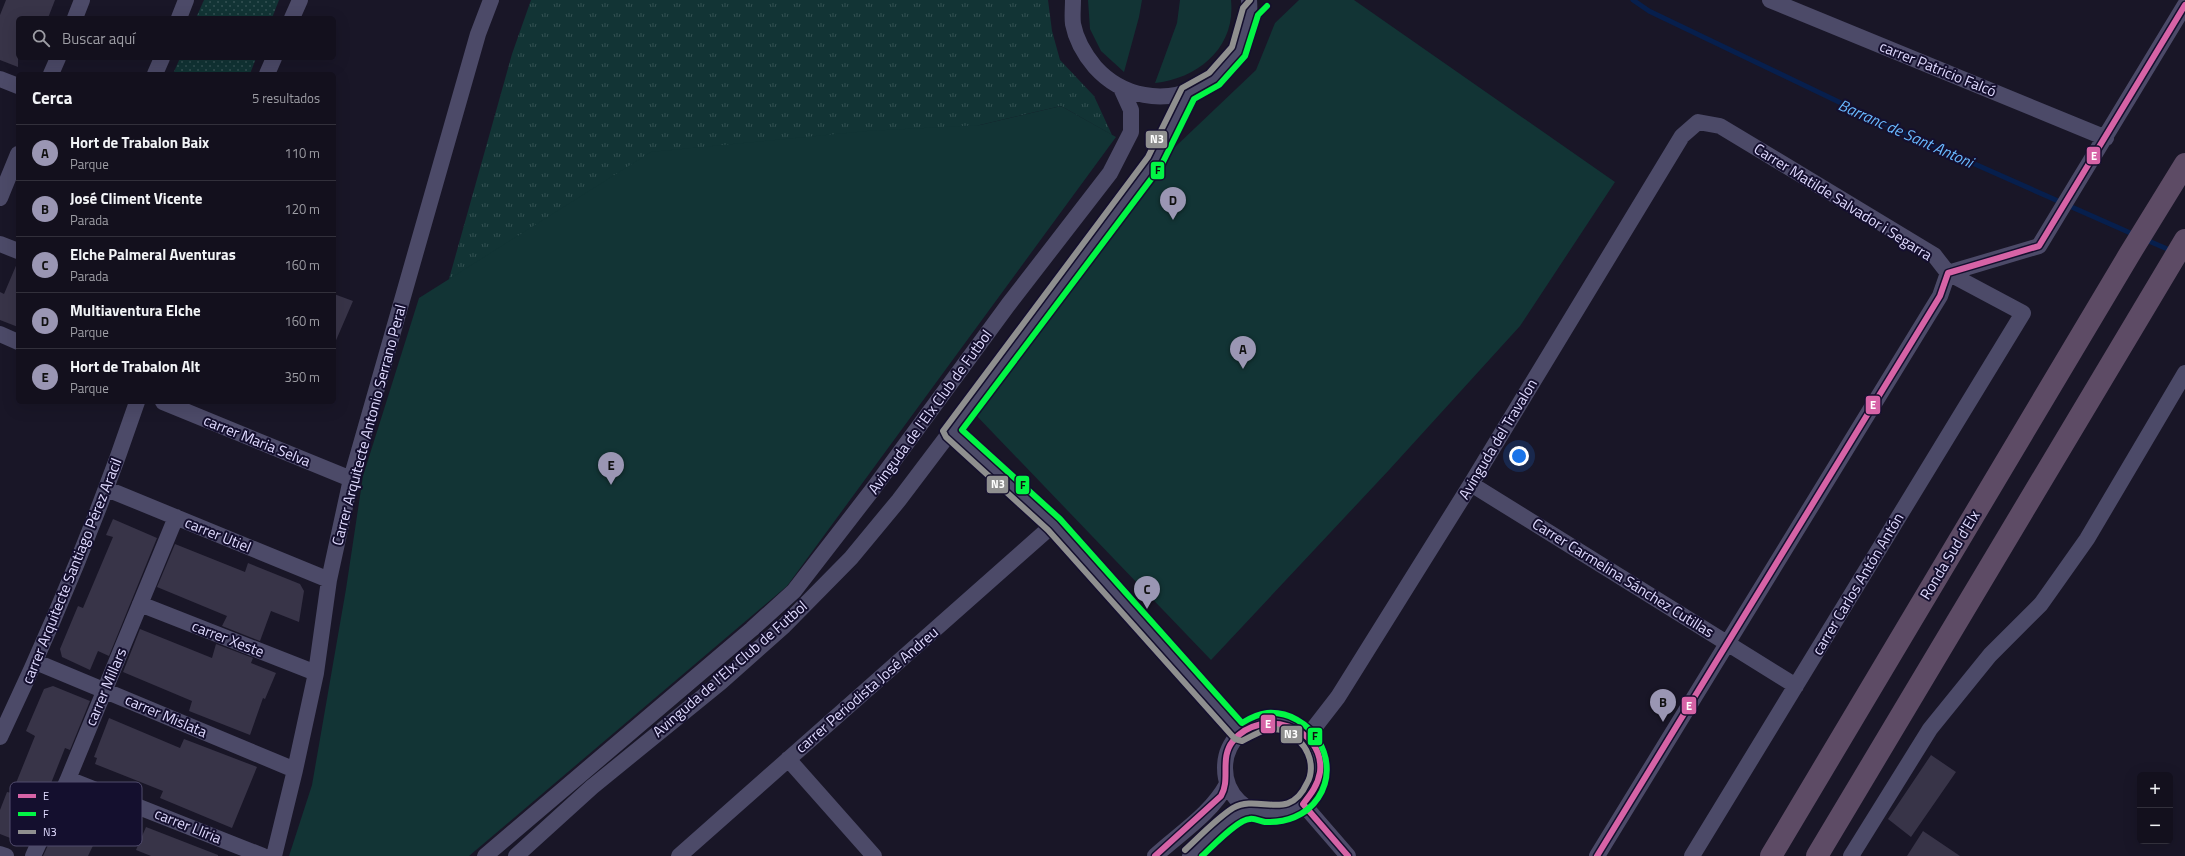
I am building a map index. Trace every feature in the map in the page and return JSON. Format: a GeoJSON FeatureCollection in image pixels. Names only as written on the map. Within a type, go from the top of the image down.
{"type":"FeatureCollection","features":[{"type":"Feature","properties":{"kind":"highway","name":"Ronda Sud d'Elx"},"geometry":{"type":"LineString","coordinates":[[1771,856],[2129,255],[2185,164]]}},
{"type":"Feature","properties":{"kind":"highway"},"geometry":{"type":"LineString","coordinates":[[1816,856],[2185,240]]}},
{"type":"Feature","properties":{"kind":"street"},"geometry":{"type":"LineString","coordinates":[[76,16],[82,0]]}},
{"type":"Feature","properties":{"kind":"street"},"geometry":{"type":"LineString","coordinates":[[180,16],[186,0]]}},
{"type":"Feature","properties":{"kind":"street"},"geometry":{"type":"LineString","coordinates":[[293,16],[300,0]]}},
{"type":"Feature","properties":{"kind":"street","name":"Carrer Arquitecte Antonio Serrano Peral"},"geometry":{"type":"LineString","coordinates":[[274,856],[295,770],[316,673],[329,580],[351,479],[478,34],[491,0]]}},
{"type":"Feature","properties":{"kind":"street"},"geometry":{"type":"LineString","coordinates":[[1073,0],[1073,25],[1085,55],[1107,79],[1121,88],[1160,98],[1188,93],[1214,80],[1239,51],[1253,4]]}},
{"type":"Feature","properties":{"kind":"street","name":"carrer Patricio Falcó"},"geometry":{"type":"LineString","coordinates":[[1770,0],[2106,138]]}},
{"type":"Feature","properties":{"kind":"street"},"geometry":{"type":"LineString","coordinates":[[1597,856],[1940,296],[1948,273],[2040,246],[2185,5]]}},
{"type":"Feature","properties":{"kind":"street"},"geometry":{"type":"LineString","coordinates":[[52,72],[57,60]]}},
{"type":"Feature","properties":{"kind":"street"},"geometry":{"type":"LineString","coordinates":[[156,72],[161,60]]}},
{"type":"Feature","properties":{"kind":"street"},"geometry":{"type":"LineString","coordinates":[[268,72],[273,60]]}},
{"type":"Feature","properties":{"kind":"street"},"geometry":{"type":"LineString","coordinates":[[0,79],[16,85]]}},
{"type":"Feature","properties":{"kind":"street","name":"Avinguda de l'Elx Club de Futbol"},"geometry":{"type":"LineString","coordinates":[[486,856],[752,629],[794,591],[873,489],[1008,305],[1110,173],[1131,132],[1131,110],[1121,88]]}},
{"type":"Feature","properties":{"kind":"street","name":"Avinguda de l'Elx Club de Futbol"},"geometry":{"type":"LineString","coordinates":[[516,856],[592,787],[720,682],[784,626],[851,558],[899,500],[1155,161],[1188,93]]}},
{"type":"Feature","properties":{"kind":"street","name":"Carrer Matilde Salvador i Segarra"},"geometry":{"type":"LineString","coordinates":[[1682,136],[1698,122],[1720,126],[1934,255],[1948,273],[2023,313]]}},
{"type":"Feature","properties":{"kind":"street","name":"Avinguda del Travalon"},"geometry":{"type":"LineString","coordinates":[[1307,737],[1338,697],[1471,484],[1682,136]]}},
{"type":"Feature","properties":{"kind":"street"},"geometry":{"type":"LineString","coordinates":[[0,198],[16,159]]}},
{"type":"Feature","properties":{"kind":"street"},"geometry":{"type":"LineString","coordinates":[[0,244],[16,250]]}},
{"type":"Feature","properties":{"kind":"street","name":"carrer Carlos Antón Antón"},"geometry":{"type":"LineString","coordinates":[[1692,856],[2023,313]]}},
{"type":"Feature","properties":{"kind":"street"},"geometry":{"type":"LineString","coordinates":[[0,334],[16,341]]}},
{"type":"Feature","properties":{"kind":"street"},"geometry":{"type":"LineString","coordinates":[[1851,856],[1930,729],[1990,656],[2041,604],[2087,539],[2185,373]]}},
{"type":"Feature","properties":{"kind":"street","name":"carrer Arquitecte Santiago Pérez Aracil"},"geometry":{"type":"LineString","coordinates":[[0,737],[36,662],[107,489],[136,404]]}},
{"type":"Feature","properties":{"kind":"street","name":"carrer Maria Selva"},"geometry":{"type":"LineString","coordinates":[[168,404],[351,479]]}},
{"type":"Feature","properties":{"kind":"street"},"geometry":{"type":"LineString","coordinates":[[951,431],[1054,524],[1240,733]]}},
{"type":"Feature","properties":{"kind":"street","name":"Carrer Carmelina Sánchez Cutillas"},"geometry":{"type":"LineString","coordinates":[[1471,484],[1796,686]]}},
{"type":"Feature","properties":{"kind":"street","name":"carrer Utiel"},"geometry":{"type":"LineString","coordinates":[[107,489],[329,580]]}},
{"type":"Feature","properties":{"kind":"street","name":"carrer Millars"},"geometry":{"type":"LineString","coordinates":[[67,782],[176,517]]}},
{"type":"Feature","properties":{"kind":"street","name":"carrer Periodista José Andreu"},"geometry":{"type":"LineString","coordinates":[[679,856],[1054,524]]}},
{"type":"Feature","properties":{"kind":"street","name":"carrer Xeste"},"geometry":{"type":"LineString","coordinates":[[140,604],[316,673]]}},
{"type":"Feature","properties":{"kind":"street","name":"carrer Mislata"},"geometry":{"type":"LineString","coordinates":[[36,662],[295,770]]}},
{"type":"Feature","properties":{"kind":"street"},"geometry":{"type":"LineString","coordinates":[[1269,721],[1290,725],[1307,737],[1317,754],[1319,770],[1314,789],[1302,804],[1288,813],[1275,816],[1259,814],[1250,810],[1234,797],[1227,784],[1224,769],[1227,754],[1232,743],[1240,733],[1254,724],[1269,721]]}},
{"type":"Feature","properties":{"kind":"street"},"geometry":{"type":"LineString","coordinates":[[788,759],[874,856]]}},
{"type":"Feature","properties":{"kind":"street","name":"carrer Llíria"},"geometry":{"type":"LineString","coordinates":[[68,779],[76,782]]}},
{"type":"Feature","properties":{"kind":"street"},"geometry":{"type":"LineString","coordinates":[[1155,856],[1221,796],[1227,784]]}},
{"type":"Feature","properties":{"kind":"street"},"geometry":{"type":"LineString","coordinates":[[1302,804],[1348,856]]}},
{"type":"Feature","properties":{"kind":"street","name":"carrer Llíria"},"geometry":{"type":"LineString","coordinates":[[142,808],[263,856]]}},
{"type":"Feature","properties":{"kind":"street"},"geometry":{"type":"LineString","coordinates":[[1190,856],[1236,816],[1250,810]]}},
{"type":"Feature","properties":{"kind":"street","name":"carrer Millars"},"geometry":{"type":"LineString","coordinates":[[33,856],[38,846]]}},
{"type":"Feature","properties":{"kind":"street"},"geometry":{"type":"LineString","coordinates":[[0,854],[6,856]]}},
{"type":"Feature","properties":{"kind":"green space"},"geometry":{"type":"Polygon","coordinates":[[[204,0],[279,0],[273,16],[197,16],[204,0]]]}},
{"type":"Feature","properties":{"kind":"green space"},"geometry":{"type":"Polygon","coordinates":[[[531,0],[1048,0],[1052,31],[1060,60],[1094,96],[1112,135],[1061,106],[980,125],[449,279],[512,54],[531,0]]]}},
{"type":"Feature","properties":{"kind":"green space"},"geometry":{"type":"Polygon","coordinates":[[[1088,0],[1142,0],[1139,17],[1124,72],[1101,51],[1090,29],[1088,0]]]}},
{"type":"Feature","properties":{"kind":"green space"},"geometry":{"type":"Polygon","coordinates":[[[1180,0],[1231,0],[1231,17],[1227,32],[1221,46],[1200,67],[1186,75],[1155,83],[1177,23],[1180,0]]]}},
{"type":"Feature","properties":{"kind":"green space"},"geometry":{"type":"Polygon","coordinates":[[[1299,0],[1354,0],[1615,182],[1520,326],[1389,470],[1211,660],[972,411],[1175,147],[1256,70],[1275,23],[1299,0]]]}},
{"type":"Feature","properties":{"kind":"green space"},"geometry":{"type":"Polygon","coordinates":[[[179,60],[255,60],[251,72],[174,72],[179,60]]]}},
{"type":"Feature","properties":{"kind":"green space"},"geometry":{"type":"Polygon","coordinates":[[[1061,106],[1116,137],[787,586],[469,856],[289,856],[312,785],[346,589],[363,476],[419,298],[651,152],[867,131],[980,125],[1061,106]]]}},
{"type":"Feature","properties":{"kind":"building"},"geometry":{"type":"Polygon","coordinates":[[[6,0],[55,0],[49,16],[16,16],[16,60],[18,60],[18,67],[0,60],[0,15],[6,0]]]}},
{"type":"Feature","properties":{"kind":"building"},"geometry":{"type":"Polygon","coordinates":[[[16,266],[16,326],[0,320],[0,292],[4,294],[16,266]]]}},
{"type":"Feature","properties":{"kind":"building"},"geometry":{"type":"Polygon","coordinates":[[[336,295],[353,301],[336,340],[336,295]]]}},
{"type":"Feature","properties":{"kind":"building"},"geometry":{"type":"Polygon","coordinates":[[[113,519],[157,538],[109,656],[98,651],[90,670],[62,657],[60,649],[78,606],[83,608],[113,537],[106,535],[113,519]]]}},
{"type":"Feature","properties":{"kind":"building"},"geometry":{"type":"Polygon","coordinates":[[[175,544],[245,572],[248,563],[300,584],[304,591],[299,622],[271,611],[260,641],[222,626],[227,616],[157,587],[175,544]]]}},
{"type":"Feature","properties":{"kind":"building"},"geometry":{"type":"Polygon","coordinates":[[[140,629],[212,658],[216,644],[253,658],[251,663],[276,673],[265,699],[263,698],[250,735],[189,711],[192,701],[123,672],[140,629]]]}},
{"type":"Feature","properties":{"kind":"building"},"geometry":{"type":"Polygon","coordinates":[[[53,686],[90,701],[70,750],[65,748],[52,782],[16,782],[35,736],[26,731],[44,689],[53,686]]]}},
{"type":"Feature","properties":{"kind":"building"},"geometry":{"type":"Polygon","coordinates":[[[109,718],[180,748],[184,739],[257,767],[232,828],[160,798],[163,791],[95,764],[97,758],[94,757],[109,718]]]}},
{"type":"Feature","properties":{"kind":"building"},"geometry":{"type":"Polygon","coordinates":[[[1931,755],[1956,772],[1911,837],[1888,819],[1931,755]]]}},
{"type":"Feature","properties":{"kind":"building"},"geometry":{"type":"Polygon","coordinates":[[[7,792],[10,793],[10,838],[0,834],[0,810],[7,792]]]}},
{"type":"Feature","properties":{"kind":"building"},"geometry":{"type":"Polygon","coordinates":[[[146,827],[218,856],[151,856],[136,850],[138,846],[142,846],[142,836],[146,827]]]}},
{"type":"Feature","properties":{"kind":"building"},"geometry":{"type":"Polygon","coordinates":[[[1923,831],[1960,856],[1907,856],[1923,831]]]}},
{"type":"Feature","properties":{"kind":"building"},"geometry":{"type":"Polygon","coordinates":[[[48,846],[93,846],[88,856],[43,856],[48,846]]]}},
{"type":"Feature","properties":{"kind":"waterway","name":"Barranc de Sant Antoni"},"geometry":{"type":"LineString","coordinates":[[1633,0],[1649,11],[1891,127],[2135,235]]}},
{"type":"Feature","properties":{"kind":"waterway","name":"Barranc de Sant Antoni"},"geometry":{"type":"LineString","coordinates":[[2144,239],[2172,251]]}},
{"type":"Feature","properties":{"kind":"transit line","name":"N3"},"geometry":{"type":"LineString","coordinates":[[1185,850],[1214,822],[1233,808],[1243,804],[1253,803],[1283,805],[1292,802],[1300,795],[1309,780],[1311,773],[1310,761],[1302,743],[1295,737],[1278,729],[1262,731],[1242,741],[1235,739],[1048,530],[946,437],[943,431],[1148,157],[1182,88],[1209,73],[1232,47],[1243,8],[1250,0]]}},
{"type":"Feature","properties":{"kind":"transit line","name":"E"},"geometry":{"type":"LineString","coordinates":[[1597,856],[1940,296],[1948,273],[2039,246],[2185,5]]}},
{"type":"Feature","properties":{"kind":"transit line","name":"F"},"geometry":{"type":"LineString","coordinates":[[1202,856],[1232,828],[1245,820],[1253,819],[1265,822],[1287,820],[1301,814],[1313,804],[1318,798],[1325,784],[1327,769],[1324,754],[1318,740],[1309,729],[1297,720],[1283,714],[1267,713],[1254,716],[1242,723],[1060,519],[962,430],[1161,166],[1194,99],[1219,85],[1245,56],[1258,15],[1267,6]]}},
{"type":"Feature","properties":{"kind":"transit line","name":"E"},"geometry":{"type":"LineString","coordinates":[[1155,856],[1221,796],[1225,783],[1227,754],[1233,741],[1245,730],[1259,725],[1274,724],[1289,726],[1302,733],[1312,743],[1319,756],[1320,772],[1316,785],[1303,804],[1348,856]]}},
{"type":"Feature","properties":{"kind":"place","name":"Multiaventura Elche"},"geometry":{"type":"Point","coordinates":[1173,220]}},
{"type":"Feature","properties":{"kind":"place","name":"Hort de Trabalon Baix"},"geometry":{"type":"Point","coordinates":[1243,369]}},
{"type":"Feature","properties":{"kind":"place","name":"Hort de Trabalon Alt"},"geometry":{"type":"Point","coordinates":[611,485]}},
{"type":"Feature","properties":{"kind":"place","name":"Elche Palmeral Aventuras"},"geometry":{"type":"Point","coordinates":[1147,609]}},
{"type":"Feature","properties":{"kind":"place","name":"José Climent Vicente"},"geometry":{"type":"Point","coordinates":[1663,722]}}]}
